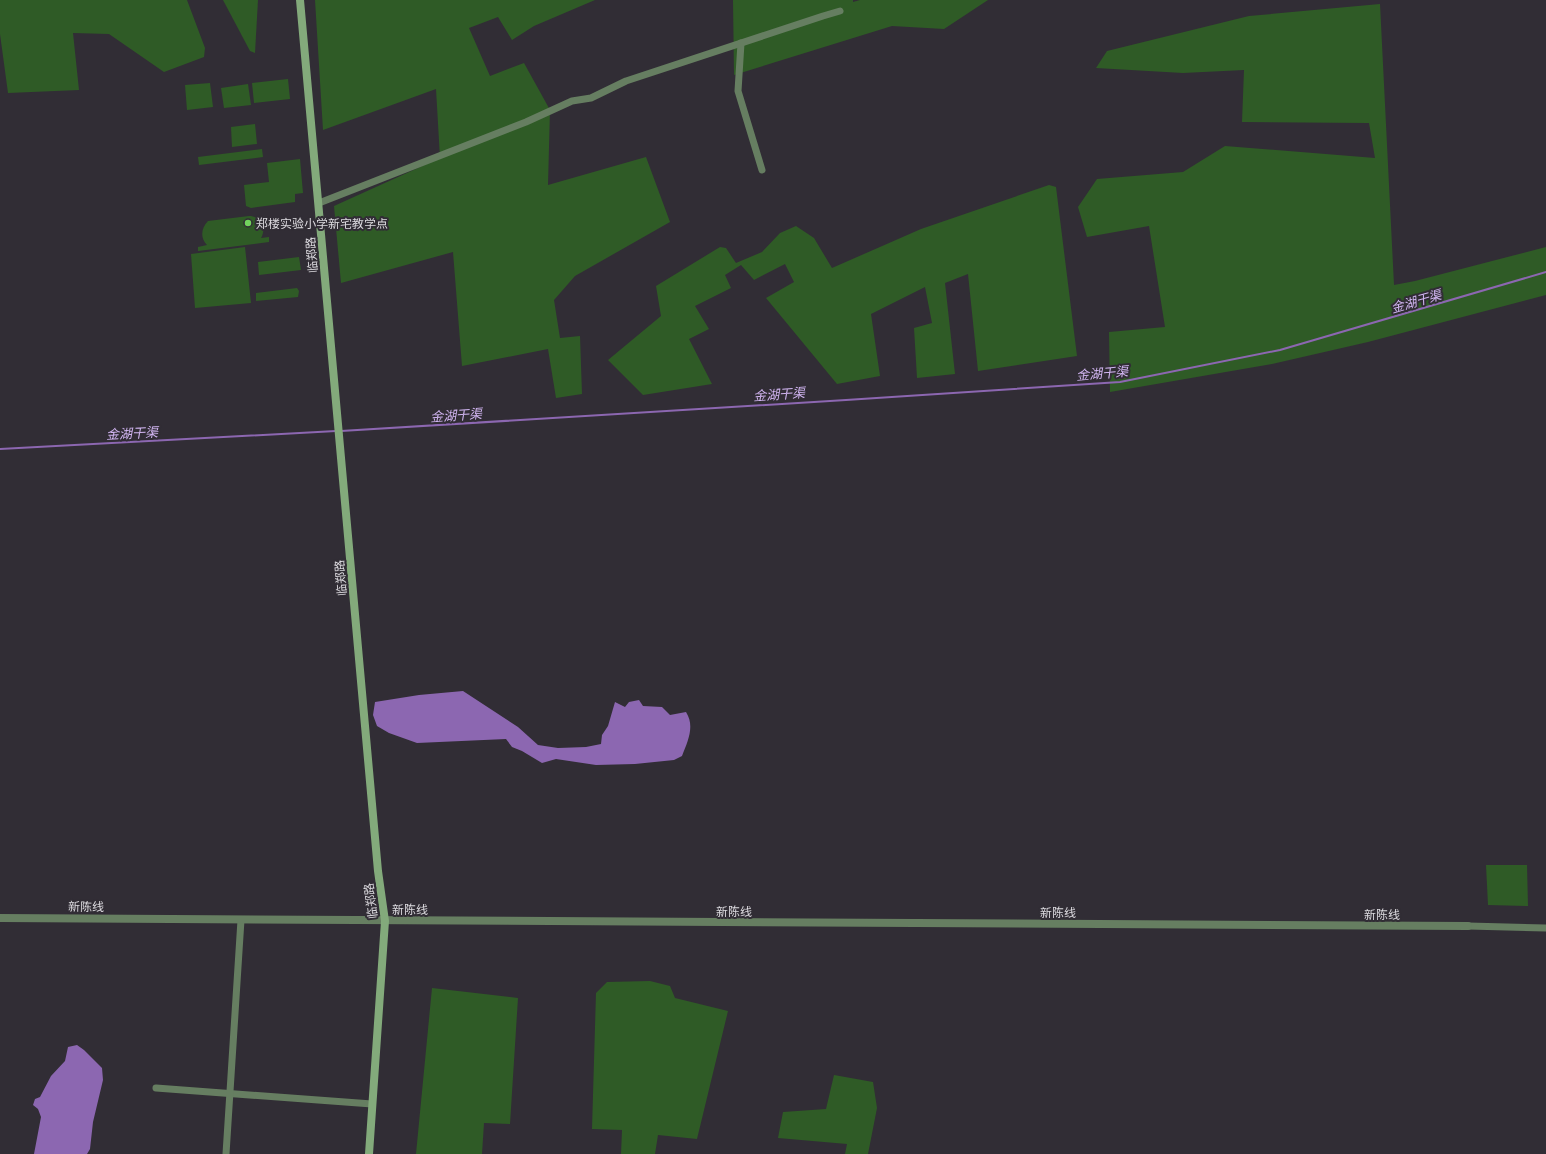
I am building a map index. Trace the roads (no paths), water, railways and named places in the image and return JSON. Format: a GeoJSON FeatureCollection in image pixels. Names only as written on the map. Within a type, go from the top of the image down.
{"type":"FeatureCollection","features":[{"type":"Feature","properties":{"kind":"main road","name":"临郑路"},"geometry":{"type":"LineString","coordinates":[[300,0],[378,871],[385,921],[369,1154]]}},
{"type":"Feature","properties":{"kind":"street"},"geometry":{"type":"LineString","coordinates":[[319,203],[526,122],[572,101],[591,98],[626,81],[840,11]]}},
{"type":"Feature","properties":{"kind":"street"},"geometry":{"type":"LineString","coordinates":[[741,43],[738,91],[762,170]]}},
{"type":"Feature","properties":{"kind":"street","name":"新陈线"},"geometry":{"type":"LineString","coordinates":[[0,918],[1468,926]]}},
{"type":"Feature","properties":{"kind":"street"},"geometry":{"type":"LineString","coordinates":[[226,1154],[241,920]]}},
{"type":"Feature","properties":{"kind":"street"},"geometry":{"type":"LineString","coordinates":[[1468,926],[1546,928]]}},
{"type":"Feature","properties":{"kind":"street"},"geometry":{"type":"LineString","coordinates":[[156,1088],[372,1104]]}},
{"type":"Feature","properties":{"kind":"waterway","name":"金湖干渠"},"geometry":{"type":"LineString","coordinates":[[341,431],[1120,382],[1280,350],[1546,272]]}},
{"type":"Feature","properties":{"kind":"waterway","name":"金湖干渠"},"geometry":{"type":"LineString","coordinates":[[0,449],[336,431]]}},
{"type":"Feature","properties":{"kind":"place","name":"郑楼实验小学新宅教学点"},"geometry":{"type":"Point","coordinates":[248,223]}}]}
